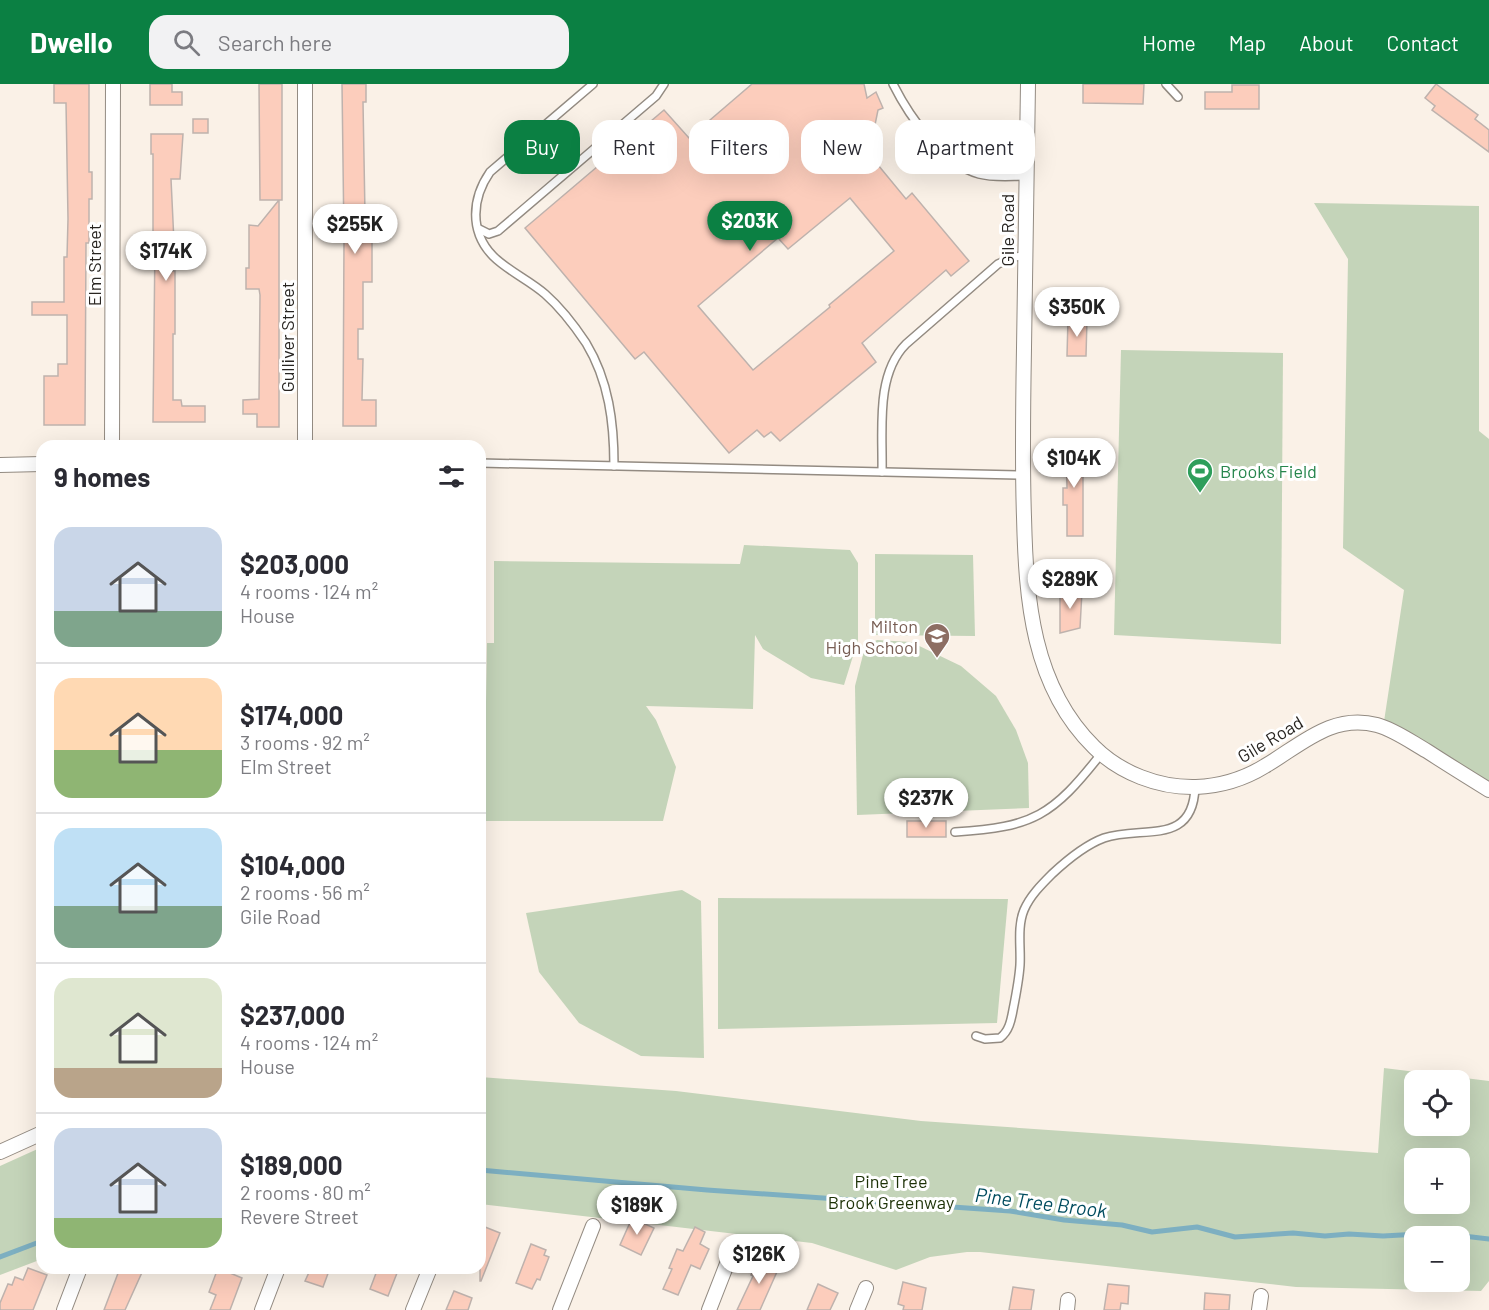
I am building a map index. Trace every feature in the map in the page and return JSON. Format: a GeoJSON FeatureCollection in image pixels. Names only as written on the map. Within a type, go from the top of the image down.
{"type":"FeatureCollection","features":[{"type":"Feature","properties":{"kind":"street","name":"Elm Street"},"geometry":{"type":"LineString","coordinates":[[112,440],[113,84]]}},
{"type":"Feature","properties":{"kind":"street","name":"Gulliver Street"},"geometry":{"type":"LineString","coordinates":[[305,84],[305,440]]}},
{"type":"Feature","properties":{"kind":"street","name":"Gile Road"},"geometry":{"type":"LineString","coordinates":[[1028,84],[1022,475],[1027,591],[1038,648],[1052,687],[1064,709],[1085,738],[1101,754],[1124,769],[1151,781],[1195,787],[1227,782],[1250,774],[1324,729],[1343,723],[1363,722],[1375,724],[1395,733],[1489,790]]}},
{"type":"Feature","properties":{"kind":"street"},"geometry":{"type":"LineString","coordinates":[[0,465],[36,464]]}},
{"type":"Feature","properties":{"kind":"street"},"geometry":{"type":"LineString","coordinates":[[0,1152],[36,1136]]}},
{"type":"Feature","properties":{"kind":"street"},"geometry":{"type":"LineString","coordinates":[[560,1310],[593,1226]]}},
{"type":"Feature","properties":{"kind":"street"},"geometry":{"type":"LineString","coordinates":[[709,1310],[732,1251]]}},
{"type":"Feature","properties":{"kind":"street"},"geometry":{"type":"LineString","coordinates":[[64,1310],[78,1274]]}},
{"type":"Feature","properties":{"kind":"street"},"geometry":{"type":"LineString","coordinates":[[262,1310],[276,1274]]}},
{"type":"Feature","properties":{"kind":"street"},"geometry":{"type":"LineString","coordinates":[[413,1310],[428,1274]]}},
{"type":"Feature","properties":{"kind":"street"},"geometry":{"type":"LineString","coordinates":[[857,1310],[866,1288]]}},
{"type":"Feature","properties":{"kind":"lane"},"geometry":{"type":"LineString","coordinates":[[593,84],[490,172],[477,196],[475,212],[477,228],[483,242],[493,255],[534,285],[555,304],[572,323],[589,349],[603,379],[609,400],[614,430],[614,466]]}},
{"type":"Feature","properties":{"kind":"lane"},"geometry":{"type":"LineString","coordinates":[[477,228],[484,234],[493,234],[498,231],[656,96],[664,84]]}},
{"type":"Feature","properties":{"kind":"lane"},"geometry":{"type":"LineString","coordinates":[[893,84],[905,106],[928,136],[959,165],[990,176],[1026,176]]}},
{"type":"Feature","properties":{"kind":"lane"},"geometry":{"type":"LineString","coordinates":[[1166,84],[1178,97]]}},
{"type":"Feature","properties":{"kind":"lane"},"geometry":{"type":"LineString","coordinates":[[882,472],[884,394],[888,371],[894,357],[998,264],[1013,257],[1025,256]]}},
{"type":"Feature","properties":{"kind":"lane"},"geometry":{"type":"LineString","coordinates":[[486,463],[1022,475]]}},
{"type":"Feature","properties":{"kind":"lane"},"geometry":{"type":"LineString","coordinates":[[955,832],[999,828],[1034,818],[1062,798],[1101,754]]}},
{"type":"Feature","properties":{"kind":"lane"},"geometry":{"type":"LineString","coordinates":[[976,1036],[986,1039],[1000,1038],[1008,1028],[1019,979],[1022,918],[1029,901],[1044,882],[1074,856],[1104,838],[1163,831],[1178,825],[1190,813],[1195,787]]}},
{"type":"Feature","properties":{"kind":"green space"},"geometry":{"type":"Polygon","coordinates":[[[1314,203],[1479,206],[1479,431],[1489,439],[1489,782],[1383,728],[1404,590],[1343,548],[1348,259],[1314,203]]]}},
{"type":"Feature","properties":{"kind":"green space","name":"Brooks Field"},"geometry":{"type":"Polygon","coordinates":[[[1121,350],[1283,353],[1281,644],[1114,635],[1121,350]]]}},
{"type":"Feature","properties":{"kind":"green space"},"geometry":{"type":"Polygon","coordinates":[[[744,545],[850,550],[858,563],[858,640],[844,685],[811,678],[763,649],[755,635],[753,709],[646,706],[656,720],[676,767],[663,821],[486,821],[487,643],[494,643],[494,561],[740,564],[744,545]]]}},
{"type":"Feature","properties":{"kind":"green space"},"geometry":{"type":"Polygon","coordinates":[[[875,554],[973,555],[975,636],[875,635],[875,554]]]}},
{"type":"Feature","properties":{"kind":"green space"},"geometry":{"type":"Polygon","coordinates":[[[877,640],[911,642],[961,666],[996,696],[1016,730],[1028,763],[1029,808],[857,815],[855,686],[865,647],[877,640]]]}},
{"type":"Feature","properties":{"kind":"green space"},"geometry":{"type":"Polygon","coordinates":[[[682,890],[701,901],[704,1058],[641,1056],[579,1023],[539,972],[526,913],[682,890]]]}},
{"type":"Feature","properties":{"kind":"green space"},"geometry":{"type":"Polygon","coordinates":[[[718,898],[1008,899],[997,1023],[718,1029],[718,898]]]}},
{"type":"Feature","properties":{"kind":"green space","name":"Pine Tree Brook Greenway"},"geometry":{"type":"Polygon","coordinates":[[[1384,1068],[1404,1070],[1404,1136],[1470,1136],[1470,1079],[1489,1081],[1489,1281],[1481,1291],[1470,1291],[1470,1226],[1404,1226],[1404,1289],[1296,1287],[980,1252],[930,1257],[896,1270],[812,1243],[486,1205],[486,1077],[676,1091],[921,1121],[1378,1153],[1384,1068]]]}},
{"type":"Feature","properties":{"kind":"green space"},"geometry":{"type":"Polygon","coordinates":[[[36,1150],[36,1261],[0,1275],[0,1166],[36,1150]]]}},
{"type":"Feature","properties":{"kind":"building"},"geometry":{"type":"Polygon","coordinates":[[[54,84],[89,84],[89,172],[92,172],[92,199],[89,199],[89,243],[86,243],[85,425],[44,425],[44,376],[58,376],[58,364],[67,364],[67,315],[32,315],[32,302],[64,302],[64,257],[67,257],[68,219],[66,103],[54,103],[54,84]]]}},
{"type":"Feature","properties":{"kind":"building"},"geometry":{"type":"Polygon","coordinates":[[[150,84],[172,84],[172,92],[182,92],[182,105],[150,105],[150,84]]]}},
{"type":"Feature","properties":{"kind":"building"},"geometry":{"type":"Polygon","coordinates":[[[259,84],[282,84],[282,200],[260,200],[259,84]]]}},
{"type":"Feature","properties":{"kind":"building"},"geometry":{"type":"Polygon","coordinates":[[[342,84],[366,84],[366,102],[363,102],[365,214],[377,214],[377,240],[372,240],[372,282],[363,282],[363,329],[358,329],[358,359],[363,359],[362,400],[376,400],[376,426],[343,426],[342,84]]]}},
{"type":"Feature","properties":{"kind":"building"},"geometry":{"type":"Polygon","coordinates":[[[752,84],[864,84],[867,98],[876,92],[883,108],[878,110],[876,120],[801,120],[801,174],[883,174],[883,171],[906,199],[912,193],[969,261],[951,276],[946,270],[862,343],[876,362],[780,441],[771,432],[764,437],[757,430],[729,453],[644,352],[635,359],[525,228],[592,171],[592,174],[677,174],[677,125],[689,138],[689,174],[789,174],[789,120],[710,120],[752,84]],[[850,198],[788,249],[778,238],[698,306],[753,370],[830,307],[829,305],[894,251],[850,198]]]}},
{"type":"Feature","properties":{"kind":"building"},"geometry":{"type":"Polygon","coordinates":[[[1083,84],[1144,84],[1143,104],[1083,103],[1083,84]]]}},
{"type":"Feature","properties":{"kind":"building"},"geometry":{"type":"Polygon","coordinates":[[[1436,84],[1478,115],[1475,119],[1489,130],[1489,152],[1432,110],[1435,106],[1425,98],[1436,84]]]}},
{"type":"Feature","properties":{"kind":"building"},"geometry":{"type":"Polygon","coordinates":[[[1232,85],[1259,85],[1259,109],[1205,109],[1205,92],[1232,92],[1232,85]]]}},
{"type":"Feature","properties":{"kind":"building"},"geometry":{"type":"Polygon","coordinates":[[[664,110],[673,120],[652,120],[664,110]]]}},
{"type":"Feature","properties":{"kind":"building"},"geometry":{"type":"Polygon","coordinates":[[[193,119],[208,119],[208,133],[193,133],[193,119]]]}},
{"type":"Feature","properties":{"kind":"building"},"geometry":{"type":"Polygon","coordinates":[[[151,134],[183,134],[180,179],[171,179],[174,242],[167,242],[168,271],[175,271],[173,400],[181,400],[182,406],[205,406],[205,422],[153,422],[155,242],[153,242],[151,134]]]}},
{"type":"Feature","properties":{"kind":"building"},"geometry":{"type":"Polygon","coordinates":[[[279,200],[279,427],[257,427],[257,414],[243,414],[243,400],[259,399],[260,295],[259,289],[246,289],[246,268],[249,268],[249,225],[258,226],[279,200]]]}},
{"type":"Feature","properties":{"kind":"building"},"geometry":{"type":"Polygon","coordinates":[[[1068,319],[1087,319],[1086,356],[1067,356],[1068,319]]]}},
{"type":"Feature","properties":{"kind":"building"},"geometry":{"type":"Polygon","coordinates":[[[1066,443],[1083,443],[1083,536],[1067,536],[1067,505],[1063,505],[1063,488],[1067,488],[1066,443]]]}},
{"type":"Feature","properties":{"kind":"building"},"geometry":{"type":"Polygon","coordinates":[[[1060,591],[1082,591],[1080,628],[1060,633],[1060,591]]]}},
{"type":"Feature","properties":{"kind":"building"},"geometry":{"type":"Polygon","coordinates":[[[907,821],[946,821],[946,837],[907,837],[907,821]]]}},
{"type":"Feature","properties":{"kind":"building"},"geometry":{"type":"Polygon","coordinates":[[[632,1218],[654,1228],[641,1255],[620,1245],[632,1218]]]}},
{"type":"Feature","properties":{"kind":"building"},"geometry":{"type":"Polygon","coordinates":[[[486,1227],[500,1233],[486,1268],[486,1227]]]}},
{"type":"Feature","properties":{"kind":"building"},"geometry":{"type":"Polygon","coordinates":[[[695,1227],[705,1232],[700,1244],[709,1249],[700,1269],[691,1265],[678,1295],[663,1289],[672,1269],[669,1268],[677,1249],[683,1251],[695,1227]]]}},
{"type":"Feature","properties":{"kind":"building"},"geometry":{"type":"Polygon","coordinates":[[[531,1244],[546,1250],[544,1255],[549,1257],[540,1280],[537,1279],[532,1289],[516,1283],[531,1244]]]}},
{"type":"Feature","properties":{"kind":"building"},"geometry":{"type":"Polygon","coordinates":[[[760,1255],[780,1265],[760,1310],[737,1310],[753,1276],[751,1275],[760,1255]]]}},
{"type":"Feature","properties":{"kind":"building"},"geometry":{"type":"Polygon","coordinates":[[[28,1268],[36,1271],[36,1274],[47,1275],[33,1310],[0,1310],[0,1303],[8,1284],[12,1285],[15,1277],[23,1280],[28,1268]]]}},
{"type":"Feature","properties":{"kind":"building"},"geometry":{"type":"Polygon","coordinates":[[[118,1274],[141,1274],[125,1310],[104,1310],[118,1274]]]}},
{"type":"Feature","properties":{"kind":"building"},"geometry":{"type":"Polygon","coordinates":[[[216,1274],[232,1274],[242,1278],[230,1310],[210,1310],[216,1295],[209,1292],[216,1274]]]}},
{"type":"Feature","properties":{"kind":"building"},"geometry":{"type":"Polygon","coordinates":[[[308,1274],[328,1274],[323,1287],[305,1281],[308,1274]]]}},
{"type":"Feature","properties":{"kind":"building"},"geometry":{"type":"Polygon","coordinates":[[[376,1274],[397,1274],[388,1296],[370,1289],[376,1274]]]}},
{"type":"Feature","properties":{"kind":"building"},"geometry":{"type":"Polygon","coordinates":[[[903,1282],[926,1288],[922,1310],[903,1310],[904,1306],[898,1304],[903,1282]]]}},
{"type":"Feature","properties":{"kind":"building"},"geometry":{"type":"Polygon","coordinates":[[[818,1284],[838,1293],[830,1310],[807,1310],[818,1284]]]}},
{"type":"Feature","properties":{"kind":"building"},"geometry":{"type":"Polygon","coordinates":[[[1108,1284],[1129,1286],[1128,1304],[1121,1303],[1120,1310],[1104,1310],[1108,1284]]]}},
{"type":"Feature","properties":{"kind":"building"},"geometry":{"type":"Polygon","coordinates":[[[1013,1287],[1034,1290],[1031,1310],[1009,1310],[1013,1287]]]}},
{"type":"Feature","properties":{"kind":"building"},"geometry":{"type":"Polygon","coordinates":[[[454,1291],[472,1298],[468,1310],[446,1310],[454,1291]]]}},
{"type":"Feature","properties":{"kind":"building"},"geometry":{"type":"Polygon","coordinates":[[[1205,1293],[1230,1295],[1229,1310],[1204,1310],[1205,1293]]]}},
{"type":"Feature","properties":{"kind":"waterway","name":"Pine Tree Brook"},"geometry":{"type":"LineString","coordinates":[[486,1171],[707,1190],[1010,1211],[1064,1220],[1122,1225],[1152,1232],[1197,1227],[1235,1237],[1293,1233],[1325,1236],[1438,1233],[1489,1239]]}},
{"type":"Feature","properties":{"kind":"waterway","name":"Pine Tree Brook"},"geometry":{"type":"LineString","coordinates":[[0,1257],[36,1243]]}},
{"type":"Feature","properties":{"kind":"place","name":"Brooks Field"},"geometry":{"type":"Point","coordinates":[1200,494]}},
{"type":"Feature","properties":{"kind":"place","name":"Milton High School"},"geometry":{"type":"Point","coordinates":[937,659]}}]}
